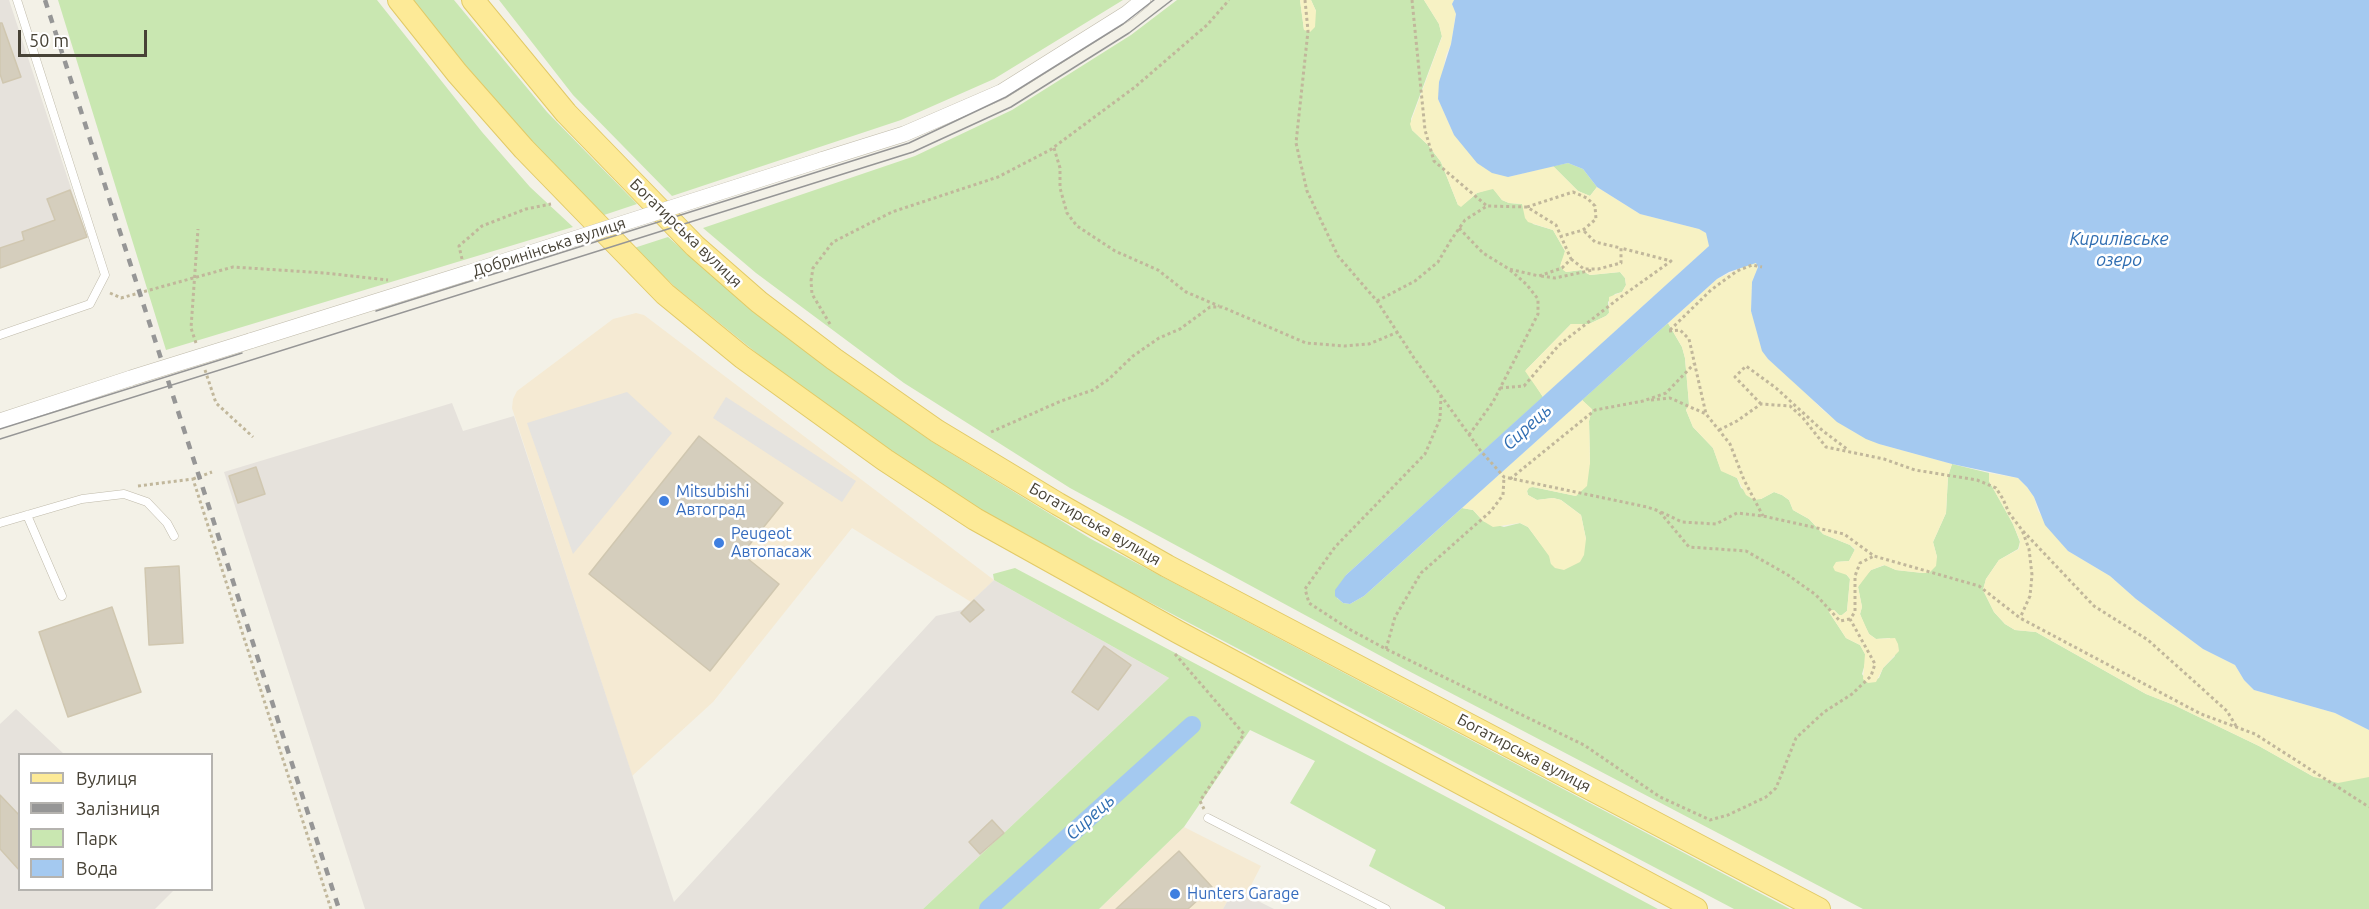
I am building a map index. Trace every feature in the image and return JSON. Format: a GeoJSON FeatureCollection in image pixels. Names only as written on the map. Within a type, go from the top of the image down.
{"type":"FeatureCollection","features":[{"type":"Feature","properties":{"kind":"main road"},"geometry":{"type":"LineString","coordinates":[[399,0],[457,73],[524,149],[666,294],[742,357],[885,460],[975,519],[1178,632],[1685,906]]}},
{"type":"Feature","properties":{"kind":"main road","name":"Богатирська вулиця"},"geometry":{"type":"LineString","coordinates":[[473,0],[566,113],[695,246],[759,302],[834,359],[937,431],[1167,566],[1819,909]]}},
{"type":"Feature","properties":{"kind":"street","name":"Добринінська вулиця"},"geometry":{"type":"LineString","coordinates":[[0,421],[422,287],[465,270],[904,134],[1001,92],[1143,0]]}},
{"type":"Feature","properties":{"kind":"lane"},"geometry":{"type":"LineString","coordinates":[[0,335],[90,304],[105,275],[17,0]]}},
{"type":"Feature","properties":{"kind":"lane"},"geometry":{"type":"LineString","coordinates":[[0,523],[82,499],[124,494],[147,502],[168,523],[174,536]]}},
{"type":"Feature","properties":{"kind":"lane"},"geometry":{"type":"LineString","coordinates":[[27,515],[62,596]]}},
{"type":"Feature","properties":{"kind":"lane"},"geometry":{"type":"LineString","coordinates":[[1208,818],[1386,909]]}},
{"type":"Feature","properties":{"kind":"path"},"geometry":{"type":"LineString","coordinates":[[830,324],[812,294],[811,280],[813,268],[833,242],[892,212],[998,177],[1054,148],[1135,87],[1207,25],[1228,0]]}},
{"type":"Feature","properties":{"kind":"path"},"geometry":{"type":"LineString","coordinates":[[1305,0],[1308,31],[1296,143],[1307,191],[1338,256],[1377,301],[1469,435],[1504,477],[1647,507],[1682,522],[1716,524],[1737,513],[1763,516],[1844,534],[1874,556],[1979,586],[2020,618],[2201,714],[2255,734],[2369,807]]}},
{"type":"Feature","properties":{"kind":"path"},"geometry":{"type":"LineString","coordinates":[[1412,0],[1425,130],[1434,161],[1487,206]]}},
{"type":"Feature","properties":{"kind":"path"},"geometry":{"type":"LineString","coordinates":[[1054,148],[1060,168],[1060,188],[1067,213],[1077,226],[1115,251],[1158,270],[1186,292],[1306,343],[1345,346],[1369,344],[1398,332]]}},
{"type":"Feature","properties":{"kind":"path"},"geometry":{"type":"LineString","coordinates":[[1377,301],[1415,280],[1438,262],[1465,220],[1487,206],[1527,207],[1573,192],[1587,198],[1595,206],[1596,219],[1583,230],[1562,236]]}},
{"type":"Feature","properties":{"kind":"path"},"geometry":{"type":"LineString","coordinates":[[465,270],[459,246],[482,226],[526,209],[555,204]]}},
{"type":"Feature","properties":{"kind":"path"},"geometry":{"type":"LineString","coordinates":[[1527,207],[1556,225],[1571,260],[1584,268],[1598,269]]}},
{"type":"Feature","properties":{"kind":"path"},"geometry":{"type":"LineString","coordinates":[[1459,228],[1483,253],[1507,268],[1527,285],[1538,299],[1538,314],[1500,388],[1469,435]]}},
{"type":"Feature","properties":{"kind":"path"},"geometry":{"type":"LineString","coordinates":[[1500,388],[1524,386],[1559,345],[1671,261],[1595,242],[1583,230]]}},
{"type":"Feature","properties":{"kind":"path"},"geometry":{"type":"LineString","coordinates":[[1507,268],[1555,278],[1621,263],[1621,248]]}},
{"type":"Feature","properties":{"kind":"path"},"geometry":{"type":"LineString","coordinates":[[1539,276],[1562,268],[1571,260]]}},
{"type":"Feature","properties":{"kind":"path"},"geometry":{"type":"LineString","coordinates":[[1762,267],[1752,266],[1737,271],[1711,290],[1669,331],[1680,330],[1689,339],[1706,414],[1730,444],[1743,480],[1763,516]]}},
{"type":"Feature","properties":{"kind":"path"},"geometry":{"type":"LineString","coordinates":[[98,288],[121,298],[233,267],[325,273],[408,283],[422,287]]}},
{"type":"Feature","properties":{"kind":"path"},"geometry":{"type":"LineString","coordinates":[[991,432],[1061,401],[1093,390],[1109,379],[1133,356],[1159,338],[1180,329],[1210,307],[1222,307]]}},
{"type":"Feature","properties":{"kind":"path"},"geometry":{"type":"LineString","coordinates":[[1643,401],[1666,393],[1694,364]]}},
{"type":"Feature","properties":{"kind":"path"},"geometry":{"type":"LineString","coordinates":[[1761,404],[1735,377],[1746,366],[1776,388],[1823,431],[1849,450],[1915,470],[1977,480],[1996,488],[2004,499],[2009,513],[2022,530],[2094,606],[2148,640],[2227,711],[2238,727]]}},
{"type":"Feature","properties":{"kind":"path"},"geometry":{"type":"LineString","coordinates":[[1441,396],[1440,419],[1425,454],[1335,547],[1305,590],[1309,603],[1349,629],[1584,746],[1660,797],[1710,820],[1728,815],[1766,797],[1776,788],[1796,738],[1824,712],[1852,694],[1871,676],[1875,664],[1850,619]]}},
{"type":"Feature","properties":{"kind":"path"},"geometry":{"type":"LineString","coordinates":[[1510,478],[1595,410],[1670,398],[1706,414]]}},
{"type":"Feature","properties":{"kind":"path"},"geometry":{"type":"LineString","coordinates":[[1719,430],[1737,421],[1761,404],[1790,406],[1803,418],[1826,447],[1849,450]]}},
{"type":"Feature","properties":{"kind":"path"},"geometry":{"type":"LineString","coordinates":[[124,494],[132,486],[194,479],[212,472]]}},
{"type":"Feature","properties":{"kind":"path"},"geometry":{"type":"LineString","coordinates":[[1386,649],[1395,617],[1421,573],[1491,511],[1503,495],[1504,477]]}},
{"type":"Feature","properties":{"kind":"path"},"geometry":{"type":"LineString","coordinates":[[194,479],[331,909]]}},
{"type":"Feature","properties":{"kind":"path"},"geometry":{"type":"LineString","coordinates":[[1659,511],[1689,547],[1746,551],[1788,575],[1816,595],[1840,621],[1850,619],[1855,612],[1855,576],[1860,563],[1874,556]]}},
{"type":"Feature","properties":{"kind":"path"},"geometry":{"type":"LineString","coordinates":[[2020,618],[2030,596],[2032,576],[2029,549],[2022,530]]}},
{"type":"Feature","properties":{"kind":"path"},"geometry":{"type":"LineString","coordinates":[[1172,650],[1244,734],[1200,801],[1208,818]]}},
{"type":"Feature","properties":{"kind":"shaded area"},"geometry":{"type":"Polygon","coordinates":[[[0,0],[9,0],[87,237],[0,268],[0,0]]]}},
{"type":"Feature","properties":{"kind":"shaded area"},"geometry":{"type":"Polygon","coordinates":[[[636,313],[644,315],[994,580],[971,602],[852,528],[713,702],[632,776],[512,408],[517,391],[613,319],[636,313]]]}},
{"type":"Feature","properties":{"kind":"shaded area"},"geometry":{"type":"Polygon","coordinates":[[[627,392],[672,433],[573,554],[527,423],[627,392]]]}},
{"type":"Feature","properties":{"kind":"shaded area"},"geometry":{"type":"Polygon","coordinates":[[[726,397],[856,481],[842,502],[713,418],[726,397]]]}},
{"type":"Feature","properties":{"kind":"shaded area"},"geometry":{"type":"Polygon","coordinates":[[[452,403],[463,431],[514,416],[674,902],[936,616],[962,610],[994,580],[1169,678],[923,909],[365,909],[224,472],[452,403]]]}},
{"type":"Feature","properties":{"kind":"shaded area"},"geometry":{"type":"Polygon","coordinates":[[[16,709],[63,753],[18,753],[18,891],[173,891],[155,909],[0,909],[0,724],[16,709]]]}},
{"type":"Feature","properties":{"kind":"shaded area"},"geometry":{"type":"Polygon","coordinates":[[[1184,827],[1261,866],[1246,895],[1234,889],[1223,909],[1099,909],[1184,827]]]}},
{"type":"Feature","properties":{"kind":"shaded area"},"geometry":{"type":"Polygon","coordinates":[[[1234,889],[1274,909],[1223,909],[1234,889]]]}},
{"type":"Feature","properties":{"kind":"green space"},"geometry":{"type":"Polygon","coordinates":[[[58,0],[377,0],[482,132],[530,187],[573,227],[166,350],[58,0]]]}},
{"type":"Feature","properties":{"kind":"green space"},"geometry":{"type":"Polygon","coordinates":[[[410,0],[454,0],[547,112],[637,204],[601,216],[522,132],[410,0]]]}},
{"type":"Feature","properties":{"kind":"green space"},"geometry":{"type":"Polygon","coordinates":[[[499,0],[1123,0],[994,79],[901,120],[672,196],[573,95],[499,0]]]}},
{"type":"Feature","properties":{"kind":"green space"},"geometry":{"type":"Polygon","coordinates":[[[1177,0],[1300,0],[1304,30],[1316,11],[1311,0],[1424,0],[1439,24],[1442,36],[1411,119],[1412,130],[1441,162],[1458,205],[1465,203],[1477,193],[1493,188],[1502,200],[1522,204],[1533,224],[1553,230],[1565,251],[1561,263],[1566,272],[1581,270],[1590,275],[1620,272],[1625,278],[1626,285],[1622,292],[1615,294],[1608,302],[1609,313],[1606,316],[1589,324],[1571,324],[1526,370],[1543,397],[1346,575],[1337,598],[1343,603],[1350,604],[1364,596],[1462,508],[1473,510],[1483,521],[1504,527],[1520,523],[1528,527],[1550,556],[1551,564],[1586,539],[1581,515],[1561,500],[1553,498],[1537,500],[1528,495],[1527,491],[1529,487],[1533,487],[1576,496],[1590,463],[1589,421],[1592,410],[1582,400],[1668,323],[1682,347],[1685,358],[1689,404],[1686,410],[1693,427],[1713,448],[1721,470],[1737,478],[1741,488],[1761,499],[1774,492],[1782,495],[1789,500],[1793,510],[1809,519],[1823,534],[1850,545],[1855,550],[1849,561],[1836,562],[1850,579],[1847,611],[1842,615],[1834,610],[1829,612],[1846,638],[1860,645],[1865,654],[1862,674],[1867,682],[1879,678],[1883,668],[1895,656],[1890,638],[1876,639],[1869,634],[1864,624],[1860,614],[1862,607],[1858,587],[1863,578],[1871,570],[1885,565],[1896,570],[1923,573],[1937,557],[1933,542],[1946,513],[1948,476],[1952,464],[1989,473],[1989,481],[2013,524],[2020,542],[2018,549],[1999,560],[1986,579],[1983,590],[1994,612],[2005,624],[2015,630],[2036,632],[2146,694],[2259,746],[2314,777],[2369,777],[2369,909],[1863,909],[1403,668],[1070,488],[904,383],[756,273],[703,228],[915,156],[1012,110],[1131,35],[1177,0]]]}},
{"type":"Feature","properties":{"kind":"green space"},"geometry":{"type":"Polygon","coordinates":[[[1568,163],[1583,169],[1597,187],[1590,196],[1578,191],[1553,166],[1568,163]]]}},
{"type":"Feature","properties":{"kind":"green space"},"geometry":{"type":"Polygon","coordinates":[[[668,237],[753,310],[931,441],[1091,539],[1790,909],[1734,909],[1033,541],[920,473],[806,393],[675,287],[634,248],[668,237]]]}},
{"type":"Feature","properties":{"kind":"green space"},"geometry":{"type":"Polygon","coordinates":[[[1015,568],[1658,909],[1445,909],[1369,866],[1376,850],[1290,803],[1315,761],[1250,730],[1184,827],[1099,909],[923,909],[1169,678],[994,580],[993,574],[1015,568]]]}},
{"type":"Feature","properties":{"kind":"sand"},"geometry":{"type":"Polygon","coordinates":[[[1300,0],[1311,0],[1316,11],[1315,27],[1310,32],[1304,30],[1300,0]]]}},
{"type":"Feature","properties":{"kind":"sand"},"geometry":{"type":"Polygon","coordinates":[[[1424,0],[1454,0],[1452,4],[1456,13],[1451,44],[1446,55],[1438,99],[1454,135],[1508,177],[1553,166],[1578,191],[1590,196],[1597,187],[1640,214],[1699,229],[1706,233],[1709,239],[1709,246],[1543,397],[1525,371],[1571,324],[1589,324],[1606,316],[1609,313],[1609,297],[1622,292],[1626,285],[1625,278],[1620,272],[1590,275],[1581,270],[1566,272],[1563,270],[1560,266],[1565,251],[1553,230],[1528,222],[1522,204],[1502,200],[1493,189],[1477,193],[1461,207],[1458,205],[1441,162],[1412,130],[1410,124],[1442,37],[1439,24],[1424,0]]]}},
{"type":"Feature","properties":{"kind":"sand"},"geometry":{"type":"Polygon","coordinates":[[[1756,263],[1758,267],[1752,282],[1751,311],[1768,359],[1825,412],[1852,431],[1879,444],[1952,464],[1948,476],[1946,513],[1933,542],[1937,557],[1936,566],[1929,573],[1923,573],[1896,570],[1884,565],[1871,570],[1858,587],[1862,607],[1860,614],[1869,634],[1876,639],[1895,638],[1898,644],[1899,651],[1883,668],[1876,682],[1868,683],[1863,679],[1865,654],[1860,645],[1846,638],[1829,612],[1834,610],[1842,615],[1847,611],[1850,579],[1847,575],[1835,571],[1833,567],[1836,562],[1849,561],[1855,549],[1823,534],[1809,519],[1793,510],[1789,500],[1782,495],[1774,492],[1754,500],[1746,495],[1737,478],[1721,471],[1713,448],[1693,427],[1686,410],[1689,404],[1685,358],[1682,347],[1668,323],[1717,279],[1756,263]]]}},
{"type":"Feature","properties":{"kind":"sand"},"geometry":{"type":"Polygon","coordinates":[[[1582,400],[1592,409],[1589,421],[1590,463],[1587,486],[1576,496],[1533,487],[1527,491],[1528,495],[1537,500],[1553,498],[1561,500],[1581,515],[1586,539],[1584,555],[1580,562],[1564,570],[1555,568],[1551,564],[1549,556],[1528,527],[1520,523],[1493,527],[1483,521],[1473,510],[1462,508],[1582,400]]]}},
{"type":"Feature","properties":{"kind":"sand"},"geometry":{"type":"Polygon","coordinates":[[[1989,473],[2018,478],[2034,497],[2038,511],[2068,551],[2110,576],[2136,599],[2203,649],[2235,665],[2244,680],[2254,690],[2335,713],[2369,730],[2369,777],[2338,783],[2314,777],[2259,746],[2146,694],[2036,632],[2015,630],[2005,624],[1994,612],[1983,590],[1986,579],[1999,560],[2019,549],[2020,541],[1989,481],[1989,473]]]}},
{"type":"Feature","properties":{"kind":"water","name":"Кирилівське озеро"},"geometry":{"type":"Polygon","coordinates":[[[1454,0],[2369,0],[2369,730],[2335,713],[2254,690],[2244,680],[2235,665],[2203,649],[2136,599],[2110,576],[2068,551],[2045,525],[2034,497],[2018,478],[1952,464],[1879,444],[1837,422],[1762,351],[1751,311],[1752,282],[1758,267],[1756,263],[1729,272],[1717,279],[1364,596],[1350,604],[1343,603],[1335,596],[1335,590],[1346,575],[1709,246],[1706,233],[1699,229],[1640,214],[1597,187],[1583,169],[1568,163],[1508,177],[1492,173],[1477,163],[1454,135],[1438,99],[1439,82],[1451,44],[1456,14],[1452,4],[1454,0]]]}},
{"type":"Feature","properties":{"kind":"building"},"geometry":{"type":"Polygon","coordinates":[[[0,23],[2,23],[21,77],[3,83],[0,74],[0,23]]]}},
{"type":"Feature","properties":{"kind":"building"},"geometry":{"type":"Polygon","coordinates":[[[70,190],[87,237],[0,268],[0,248],[24,240],[22,232],[55,220],[47,199],[70,190]]]}},
{"type":"Feature","properties":{"kind":"building"},"geometry":{"type":"Polygon","coordinates":[[[699,436],[783,503],[742,554],[779,584],[710,671],[589,574],[699,436]]]}},
{"type":"Feature","properties":{"kind":"building"},"geometry":{"type":"Polygon","coordinates":[[[256,467],[265,494],[238,503],[229,476],[256,467]]]}},
{"type":"Feature","properties":{"kind":"building"},"geometry":{"type":"Polygon","coordinates":[[[179,566],[183,643],[149,645],[145,568],[179,566]]]}},
{"type":"Feature","properties":{"kind":"building"},"geometry":{"type":"Polygon","coordinates":[[[974,600],[984,610],[970,622],[961,613],[974,600]]]}},
{"type":"Feature","properties":{"kind":"building"},"geometry":{"type":"Polygon","coordinates":[[[112,607],[141,692],[68,717],[39,632],[112,607]]]}},
{"type":"Feature","properties":{"kind":"building"},"geometry":{"type":"Polygon","coordinates":[[[1104,646],[1131,665],[1098,710],[1072,692],[1104,646]]]}},
{"type":"Feature","properties":{"kind":"building"},"geometry":{"type":"Polygon","coordinates":[[[0,795],[18,814],[18,869],[0,849],[0,795]]]}},
{"type":"Feature","properties":{"kind":"building"},"geometry":{"type":"Polygon","coordinates":[[[992,820],[1004,833],[980,854],[969,842],[992,820]]]}},
{"type":"Feature","properties":{"kind":"building"},"geometry":{"type":"Polygon","coordinates":[[[1179,851],[1212,887],[1188,909],[1116,909],[1179,851]]]}},
{"type":"Feature","properties":{"kind":"waterway","name":"Сирець"},"geometry":{"type":"LineString","coordinates":[[988,909],[1192,725]]}},
{"type":"Feature","properties":{"kind":"tram line"},"geometry":{"type":"LineString","coordinates":[[376,311],[909,143],[1006,97],[1123,24],[1154,0]]}},
{"type":"Feature","properties":{"kind":"tram line"},"geometry":{"type":"LineString","coordinates":[[0,439],[913,152],[1011,107],[1129,33],[1172,0]]}},
{"type":"Feature","properties":{"kind":"tram line"},"geometry":{"type":"LineString","coordinates":[[0,429],[242,353]]}},
{"type":"Feature","properties":{"kind":"railway"},"geometry":{"type":"LineString","coordinates":[[45,0],[339,909]]}},
{"type":"Feature","properties":{"kind":"place","name":"Mitsubishi Автоград"},"geometry":{"type":"Point","coordinates":[664,501]}},
{"type":"Feature","properties":{"kind":"place","name":"Peugeot Автопасаж"},"geometry":{"type":"Point","coordinates":[719,543]}},
{"type":"Feature","properties":{"kind":"place","name":"Hunters Garage"},"geometry":{"type":"Point","coordinates":[1175,894]}}]}
